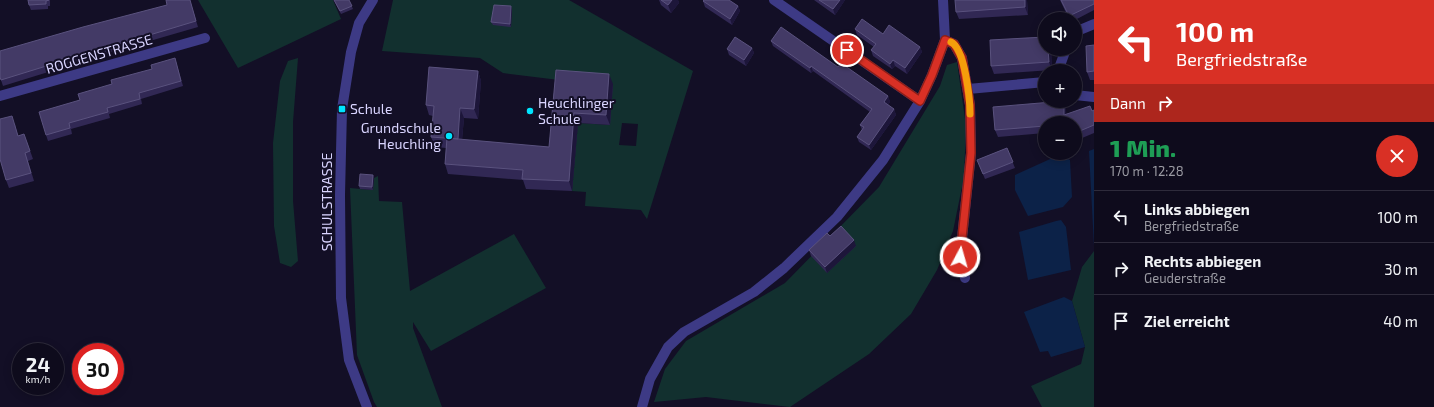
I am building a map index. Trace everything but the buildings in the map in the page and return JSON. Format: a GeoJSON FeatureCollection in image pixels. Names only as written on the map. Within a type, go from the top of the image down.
{"type":"FeatureCollection","features":[{"type":"Feature","properties":{"kind":"street","name":"SCHULSTRASSE"},"geometry":{"type":"LineString","coordinates":[[367,407],[349,360],[341,298],[340,187],[342,109],[351,52],[359,23],[373,0]]}},
{"type":"Feature","properties":{"kind":"street"},"geometry":{"type":"LineString","coordinates":[[774,0],[920,101]]}},
{"type":"Feature","properties":{"kind":"street"},"geometry":{"type":"LineString","coordinates":[[642,407],[650,379],[668,347],[684,332],[754,292],[784,268],[837,218],[883,160],[920,101],[932,75],[945,40],[943,0]]}},
{"type":"Feature","properties":{"kind":"street"},"geometry":{"type":"LineString","coordinates":[[1082,29],[1094,24]]}},
{"type":"Feature","properties":{"kind":"street","name":"ROGGENSTRASSE"},"geometry":{"type":"LineString","coordinates":[[0,96],[205,38]]}},
{"type":"Feature","properties":{"kind":"street"},"geometry":{"type":"LineString","coordinates":[[945,40],[954,44],[962,58],[970,105],[971,153],[960,257],[965,278]]}},
{"type":"Feature","properties":{"kind":"street"},"geometry":{"type":"LineString","coordinates":[[968,89],[1038,83]]}},
{"type":"Feature","properties":{"kind":"street"},"geometry":{"type":"LineString","coordinates":[[1082,96],[1094,97]]}},
{"type":"Feature","properties":{"kind":"green space"},"geometry":{"type":"Polygon","coordinates":[[[198,0],[333,0],[341,19],[238,68],[198,0]]]}},
{"type":"Feature","properties":{"kind":"green space"},"geometry":{"type":"Polygon","coordinates":[[[393,0],[569,0],[693,71],[647,219],[641,210],[585,206],[586,192],[572,191],[578,123],[610,125],[559,80],[503,73],[480,58],[382,51],[393,0]],[[622,123],[619,145],[636,146],[638,124],[622,123]]]}},
{"type":"Feature","properties":{"kind":"green space"},"geometry":{"type":"Polygon","coordinates":[[[298,58],[293,122],[293,201],[298,261],[291,267],[280,263],[274,226],[273,143],[280,81],[288,61],[298,58]]]}},
{"type":"Feature","properties":{"kind":"green space"},"geometry":{"type":"Polygon","coordinates":[[[957,62],[966,126],[964,177],[953,231],[937,270],[911,314],[869,354],[790,407],[706,397],[654,402],[665,369],[686,341],[785,283],[879,187],[940,86],[947,65],[957,62]]]}},
{"type":"Feature","properties":{"kind":"green space"},"geometry":{"type":"Polygon","coordinates":[[[378,176],[379,201],[402,202],[410,291],[514,234],[546,288],[431,351],[413,322],[413,328],[442,407],[377,407],[357,355],[350,188],[372,190],[374,178],[378,176]]]}},
{"type":"Feature","properties":{"kind":"green space"},"geometry":{"type":"Polygon","coordinates":[[[1094,251],[1094,407],[1042,407],[1031,386],[1081,364],[1085,347],[1072,301],[1082,267],[1094,251]]]}},
{"type":"Feature","properties":{"kind":"water"},"geometry":{"type":"Polygon","coordinates":[[[1094,149],[1094,246],[1089,151],[1094,149]]]}},
{"type":"Feature","properties":{"kind":"water"},"geometry":{"type":"Polygon","coordinates":[[[1048,160],[1070,160],[1072,197],[1063,207],[1028,216],[1015,190],[1015,175],[1048,160]]]}},
{"type":"Feature","properties":{"kind":"water"},"geometry":{"type":"Polygon","coordinates":[[[1061,220],[1066,227],[1071,270],[1028,280],[1019,232],[1061,220]]]}},
{"type":"Feature","properties":{"kind":"water"},"geometry":{"type":"Polygon","coordinates":[[[1064,297],[1072,301],[1085,347],[1051,357],[1048,351],[1040,352],[1024,312],[1064,297]]]}},
{"type":"Feature","properties":{"kind":"slow traffic"},"geometry":{"type":"LineString","coordinates":[[951,42],[954,44],[962,58],[968,89],[970,114]]}},
{"type":"Feature","properties":{"kind":"place","name":"Schule"},"geometry":{"type":"Point","coordinates":[342,109]}},
{"type":"Feature","properties":{"kind":"place","name":"Heuchlinger Schule"},"geometry":{"type":"Point","coordinates":[530,111]}},
{"type":"Feature","properties":{"kind":"place","name":"Grundschule Heuchling"},"geometry":{"type":"Point","coordinates":[449,136]}},
{"type":"Feature","properties":{"kind":"route"},"geometry":{"type":"LineString","coordinates":[[847,50],[920,101],[932,75],[945,40],[954,44],[962,58],[970,105],[971,153],[960,257]]}}]}
